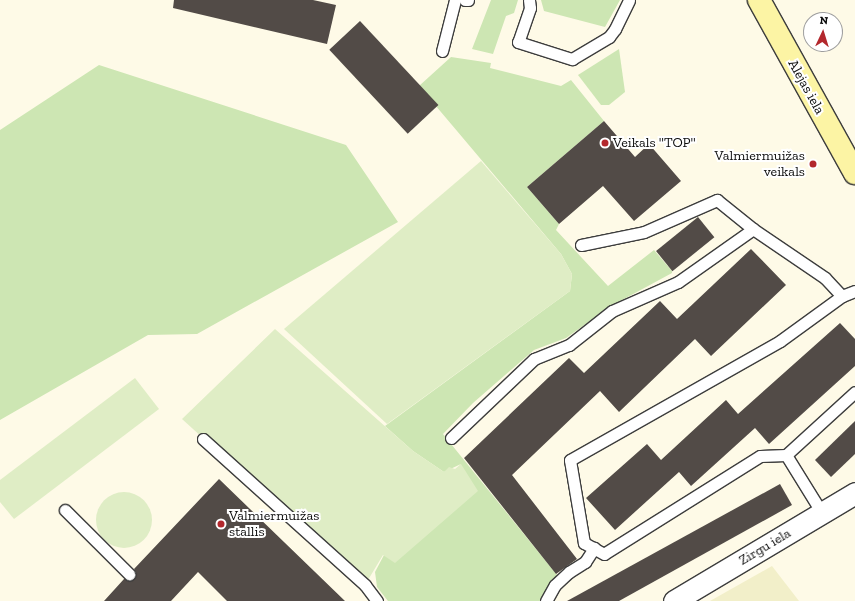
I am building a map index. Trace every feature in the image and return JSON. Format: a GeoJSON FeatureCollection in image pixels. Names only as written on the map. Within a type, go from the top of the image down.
{"type":"FeatureCollection","features":[{"type":"Feature","properties":{"kind":"main road","name":"Alejas iela"},"geometry":{"type":"LineString","coordinates":[[759,0],[855,173]]}},
{"type":"Feature","properties":{"kind":"street","name":"Zirgu iela"},"geometry":{"type":"LineString","coordinates":[[674,601],[855,493]]}},
{"type":"Feature","properties":{"kind":"lane"},"geometry":{"type":"LineString","coordinates":[[442,51],[455,0]]}},
{"type":"Feature","properties":{"kind":"lane"},"geometry":{"type":"LineString","coordinates":[[529,0],[530,8],[518,42],[572,59],[609,37],[616,29],[629,0]]}},
{"type":"Feature","properties":{"kind":"lane"},"geometry":{"type":"LineString","coordinates":[[581,245],[644,232],[717,200],[753,229],[825,278],[842,296]]}},
{"type":"Feature","properties":{"kind":"lane"},"geometry":{"type":"LineString","coordinates":[[450,438],[534,359],[569,345],[612,311],[678,282],[753,229]]}},
{"type":"Feature","properties":{"kind":"lane"},"geometry":{"type":"LineString","coordinates":[[855,291],[842,296],[780,341],[570,460],[584,543],[604,554],[760,456],[786,455],[855,392]]}},
{"type":"Feature","properties":{"kind":"lane"},"geometry":{"type":"LineString","coordinates":[[203,439],[365,585],[377,601]]}},
{"type":"Feature","properties":{"kind":"lane"},"geometry":{"type":"LineString","coordinates":[[786,455],[822,513]]}},
{"type":"Feature","properties":{"kind":"lane"},"geometry":{"type":"LineString","coordinates":[[65,510],[129,574]]}},
{"type":"Feature","properties":{"kind":"lane"},"geometry":{"type":"LineString","coordinates":[[546,601],[555,585],[569,572],[585,562],[594,548]]}},
{"type":"Feature","properties":{"kind":"shaded area"},"geometry":{"type":"Polygon","coordinates":[[[772,566],[799,601],[710,601],[772,566]]]}},
{"type":"Feature","properties":{"kind":"green space"},"geometry":{"type":"Polygon","coordinates":[[[491,0],[518,0],[514,13],[506,16],[493,54],[472,49],[491,0]]]}},
{"type":"Feature","properties":{"kind":"green space"},"geometry":{"type":"Polygon","coordinates":[[[541,0],[620,0],[605,27],[544,11],[541,0]]]}},
{"type":"Feature","properties":{"kind":"green space"},"geometry":{"type":"Polygon","coordinates":[[[619,49],[625,92],[609,105],[601,105],[578,75],[619,49]]]}},
{"type":"Feature","properties":{"kind":"green space"},"geometry":{"type":"Polygon","coordinates":[[[451,57],[491,63],[490,68],[561,86],[571,80],[604,121],[527,187],[559,224],[556,230],[608,286],[654,250],[672,271],[672,273],[611,306],[566,338],[534,350],[473,403],[443,434],[557,575],[540,601],[388,601],[377,587],[375,572],[384,555],[461,464],[444,472],[413,451],[385,426],[570,291],[572,274],[561,254],[419,86],[451,57]]]}},
{"type":"Feature","properties":{"kind":"green space"},"geometry":{"type":"Polygon","coordinates":[[[99,65],[346,145],[398,222],[197,334],[148,335],[0,420],[0,130],[99,65]]]}},
{"type":"Feature","properties":{"kind":"green space"},"geometry":{"type":"Polygon","coordinates":[[[481,161],[561,254],[572,274],[570,291],[387,424],[284,329],[481,161]]]}},
{"type":"Feature","properties":{"kind":"green space"},"geometry":{"type":"Polygon","coordinates":[[[275,329],[413,451],[444,472],[449,467],[455,469],[461,464],[478,491],[395,563],[383,555],[365,585],[182,419],[275,329]]]}},
{"type":"Feature","properties":{"kind":"green space"},"geometry":{"type":"Polygon","coordinates":[[[135,378],[159,409],[14,519],[0,502],[0,480],[135,378]]]}},
{"type":"Feature","properties":{"kind":"green space"},"geometry":{"type":"Polygon","coordinates":[[[124,492],[135,494],[144,500],[150,509],[152,520],[150,531],[144,540],[135,546],[124,548],[113,546],[104,540],[98,531],[96,520],[98,509],[104,500],[113,494],[124,492]]]}},
{"type":"Feature","properties":{"kind":"building"},"geometry":{"type":"Polygon","coordinates":[[[174,0],[313,0],[336,5],[327,44],[173,8],[174,0]]]}},
{"type":"Feature","properties":{"kind":"building"},"geometry":{"type":"Polygon","coordinates":[[[360,21],[438,105],[408,134],[329,50],[360,21]]]}},
{"type":"Feature","properties":{"kind":"building"},"geometry":{"type":"Polygon","coordinates":[[[604,121],[635,157],[649,144],[681,181],[634,221],[603,186],[559,224],[527,187],[604,121]]]}},
{"type":"Feature","properties":{"kind":"building"},"geometry":{"type":"Polygon","coordinates":[[[698,217],[714,237],[672,271],[656,251],[698,217]]]}},
{"type":"Feature","properties":{"kind":"building"},"geometry":{"type":"Polygon","coordinates":[[[751,249],[786,285],[711,356],[695,339],[619,412],[600,391],[512,475],[577,559],[556,574],[464,458],[569,358],[584,373],[660,301],[677,319],[751,249]]]}},
{"type":"Feature","properties":{"kind":"building"},"geometry":{"type":"Polygon","coordinates":[[[840,323],[855,339],[855,366],[769,444],[755,428],[691,486],[679,472],[615,530],[586,498],[647,444],[661,460],[726,400],[738,414],[840,323]]]}},
{"type":"Feature","properties":{"kind":"building"},"geometry":{"type":"Polygon","coordinates":[[[855,421],[855,454],[831,477],[815,460],[855,421]]]}},
{"type":"Feature","properties":{"kind":"building","name":"Valmiermuižas stallis"},"geometry":{"type":"Polygon","coordinates":[[[219,479],[345,601],[227,601],[198,572],[171,601],[104,601],[124,579],[134,579],[136,573],[134,569],[219,479]]]}},
{"type":"Feature","properties":{"kind":"building"},"geometry":{"type":"Polygon","coordinates":[[[780,484],[792,505],[619,601],[567,601],[780,484]]]}},
{"type":"Feature","properties":{"kind":"place","name":"Veikals \"TOP\""},"geometry":{"type":"Point","coordinates":[605,143]}},
{"type":"Feature","properties":{"kind":"place","name":"Valmiermuižas veikals"},"geometry":{"type":"Point","coordinates":[813,164]}},
{"type":"Feature","properties":{"kind":"place","name":"Valmiermuižas stallis"},"geometry":{"type":"Point","coordinates":[221,524]}}]}
